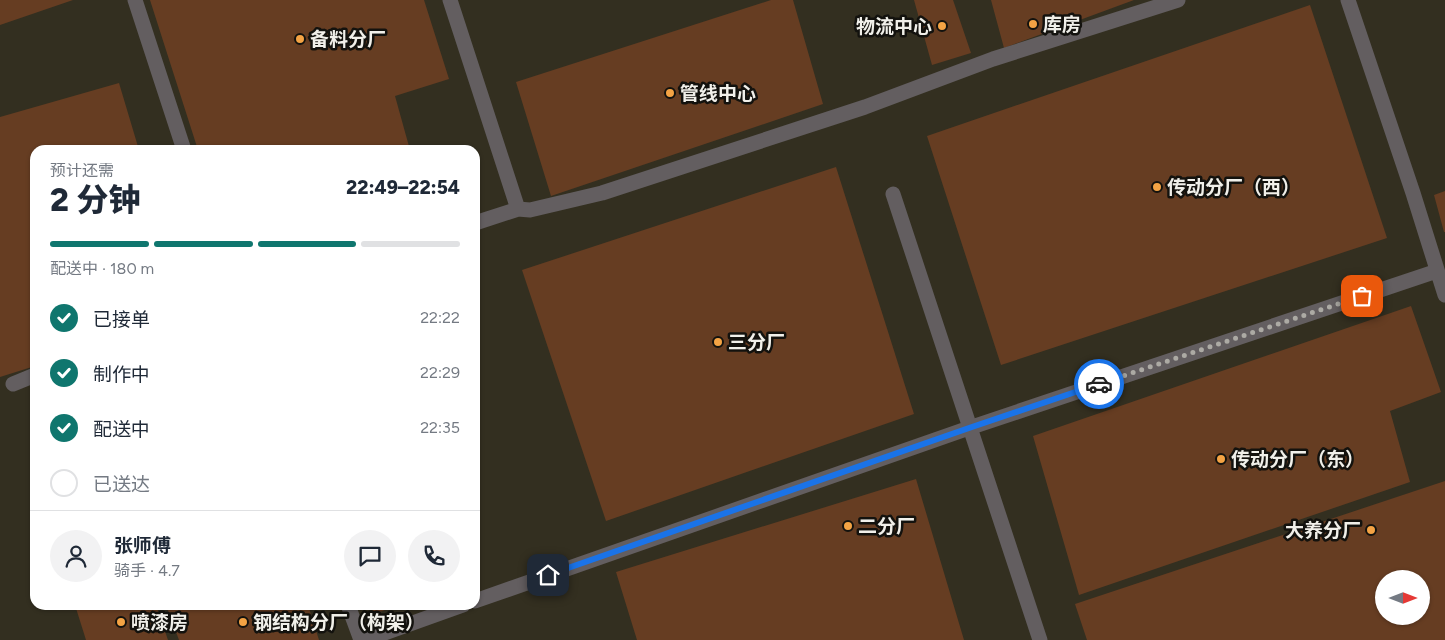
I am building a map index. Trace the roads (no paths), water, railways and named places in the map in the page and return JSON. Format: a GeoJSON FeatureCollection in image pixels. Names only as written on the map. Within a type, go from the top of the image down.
{"type":"FeatureCollection","features":[{"type":"Feature","properties":{"kind":"street"},"geometry":{"type":"LineString","coordinates":[[135,0],[182,145]]}},
{"type":"Feature","properties":{"kind":"street"},"geometry":{"type":"LineString","coordinates":[[450,0],[518,209]]}},
{"type":"Feature","properties":{"kind":"street"},"geometry":{"type":"LineString","coordinates":[[480,221],[518,209],[530,210],[602,192],[865,107],[993,59],[1178,0]]}},
{"type":"Feature","properties":{"kind":"street"},"geometry":{"type":"LineString","coordinates":[[1348,0],[1413,192],[1445,295]]}},
{"type":"Feature","properties":{"kind":"street"},"geometry":{"type":"LineString","coordinates":[[893,194],[1040,640]]}},
{"type":"Feature","properties":{"kind":"street"},"geometry":{"type":"LineString","coordinates":[[480,599],[969,428],[1437,271]]}},
{"type":"Feature","properties":{"kind":"street"},"geometry":{"type":"LineString","coordinates":[[13,384],[30,377]]}},
{"type":"Feature","properties":{"kind":"street"},"geometry":{"type":"LineString","coordinates":[[350,610],[361,640]]}},
{"type":"Feature","properties":{"kind":"street"},"geometry":{"type":"LineString","coordinates":[[365,640],[450,610]]}},
{"type":"Feature","properties":{"kind":"place","name":"库房"},"geometry":{"type":"Point","coordinates":[1033,24]}},
{"type":"Feature","properties":{"kind":"place","name":"物流中心"},"geometry":{"type":"Point","coordinates":[942,26]}},
{"type":"Feature","properties":{"kind":"place","name":"备料分厂"},"geometry":{"type":"Point","coordinates":[300,39]}},
{"type":"Feature","properties":{"kind":"place","name":"管线中心"},"geometry":{"type":"Point","coordinates":[670,93]}},
{"type":"Feature","properties":{"kind":"place","name":"传动分厂（西）"},"geometry":{"type":"Point","coordinates":[1157,187]}},
{"type":"Feature","properties":{"kind":"place","name":"三分厂"},"geometry":{"type":"Point","coordinates":[718,342]}},
{"type":"Feature","properties":{"kind":"place","name":"传动分厂（东）"},"geometry":{"type":"Point","coordinates":[1221,459]}},
{"type":"Feature","properties":{"kind":"place","name":"二分厂"},"geometry":{"type":"Point","coordinates":[848,526]}},
{"type":"Feature","properties":{"kind":"place","name":"大养分厂"},"geometry":{"type":"Point","coordinates":[1371,530]}},
{"type":"Feature","properties":{"kind":"place","name":"喷漆房"},"geometry":{"type":"Point","coordinates":[121,622]}},
{"type":"Feature","properties":{"kind":"place","name":"钢结构分厂（构架）"},"geometry":{"type":"Point","coordinates":[243,622]}}]}
